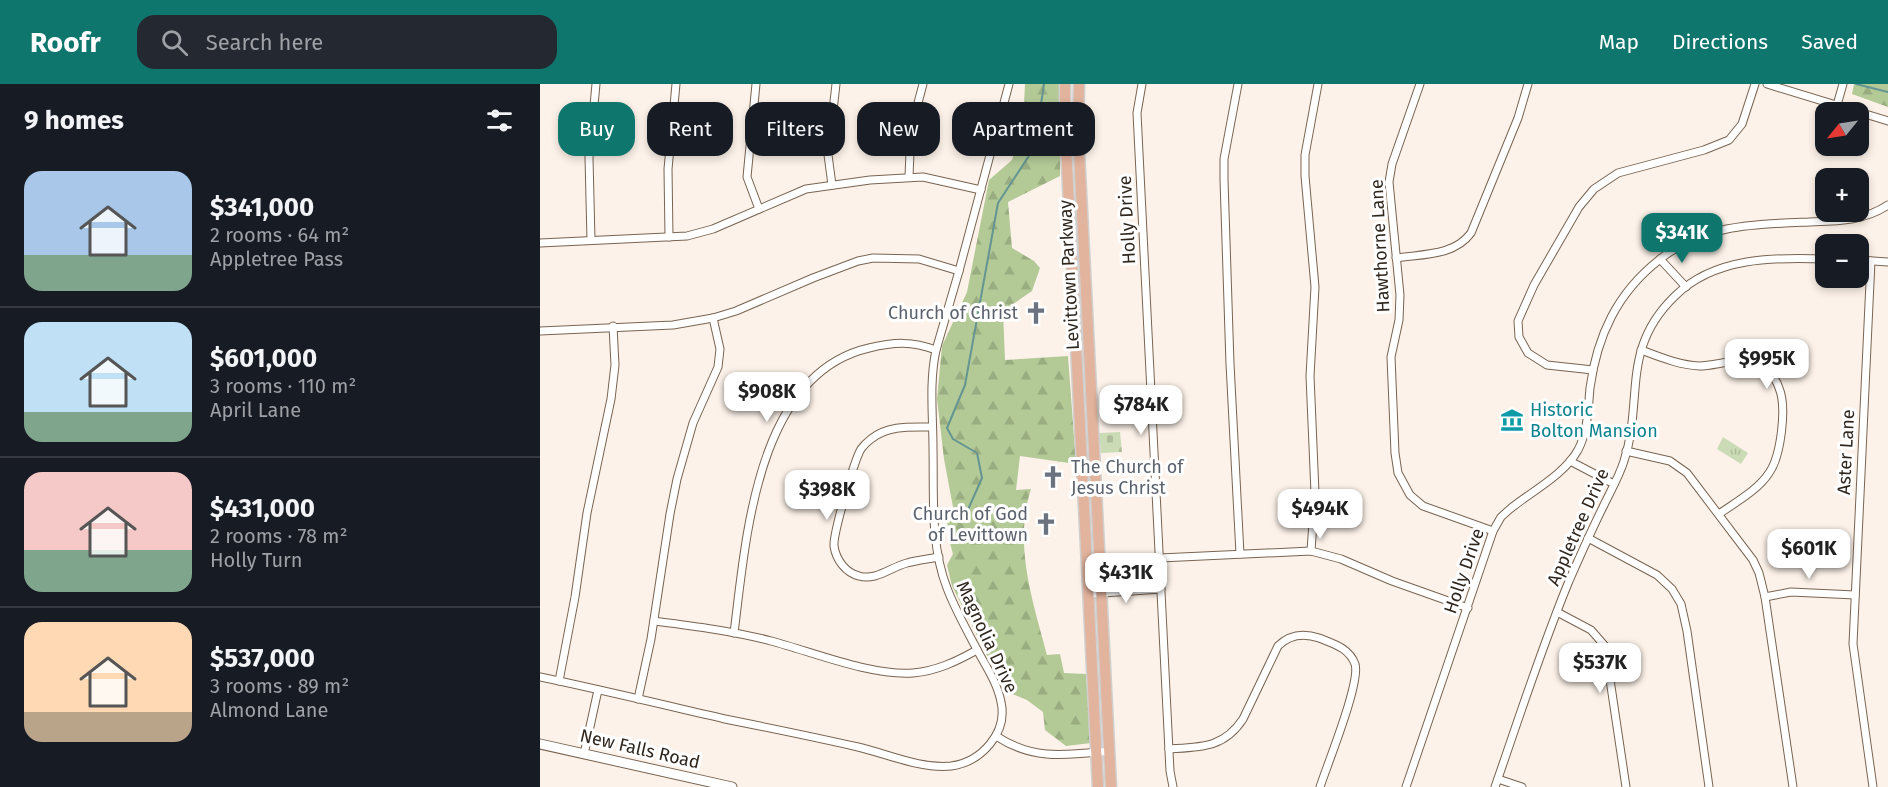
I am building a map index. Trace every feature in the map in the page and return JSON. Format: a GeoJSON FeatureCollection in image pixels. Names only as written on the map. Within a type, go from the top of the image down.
{"type":"FeatureCollection","features":[{"type":"Feature","properties":{"kind":"main road","name":"Levittown Parkway"},"geometry":{"type":"LineString","coordinates":[[1065,84],[1065,135],[1098,787]]}},
{"type":"Feature","properties":{"kind":"main road","name":"Levittown Parkway"},"geometry":{"type":"LineString","coordinates":[[1079,84],[1078,132],[1111,787]]}},
{"type":"Feature","properties":{"kind":"main road","name":"New Falls Road"},"geometry":{"type":"LineString","coordinates":[[540,744],[732,787]]}},
{"type":"Feature","properties":{"kind":"street"},"geometry":{"type":"LineString","coordinates":[[591,240],[588,166],[596,84]]}},
{"type":"Feature","properties":{"kind":"street"},"geometry":{"type":"LineString","coordinates":[[669,237],[668,168],[676,84]]}},
{"type":"Feature","properties":{"kind":"street"},"geometry":{"type":"LineString","coordinates":[[756,84],[747,177],[759,209]]}},
{"type":"Feature","properties":{"kind":"street"},"geometry":{"type":"LineString","coordinates":[[832,185],[828,156],[836,84]]}},
{"type":"Feature","properties":{"kind":"street"},"geometry":{"type":"LineString","coordinates":[[909,177],[909,137],[923,84]]}},
{"type":"Feature","properties":{"kind":"street","name":"Magnolia Drive"},"geometry":{"type":"LineString","coordinates":[[996,736],[1002,717],[997,687],[954,605],[945,584],[939,558],[935,519],[932,379],[936,350],[1009,84]]}},
{"type":"Feature","properties":{"kind":"street","name":"Holly Drive"},"geometry":{"type":"LineString","coordinates":[[1142,84],[1137,114],[1169,748],[1173,787]]}},
{"type":"Feature","properties":{"kind":"street"},"geometry":{"type":"LineString","coordinates":[[1238,84],[1224,159],[1224,180],[1230,364],[1240,554]]}},
{"type":"Feature","properties":{"kind":"street"},"geometry":{"type":"LineString","coordinates":[[1311,551],[1315,493],[1310,376],[1315,287],[1305,154],[1318,84]]}},
{"type":"Feature","properties":{"kind":"street","name":"Hawthorne Lane"},"geometry":{"type":"LineString","coordinates":[[1420,84],[1390,172],[1389,182],[1400,309],[1391,357],[1395,462],[1401,480],[1410,495],[1424,506],[1493,531]]}},
{"type":"Feature","properties":{"kind":"street"},"geometry":{"type":"LineString","coordinates":[[1396,258],[1444,251],[1460,245],[1471,233],[1518,118],[1528,84]]}},
{"type":"Feature","properties":{"kind":"street"},"geometry":{"type":"LineString","coordinates":[[1593,370],[1547,365],[1528,354],[1519,338],[1518,321],[1531,291],[1579,207],[1594,189],[1618,173],[1704,150],[1729,140],[1742,124],[1755,84]]}},
{"type":"Feature","properties":{"kind":"street"},"geometry":{"type":"LineString","coordinates":[[1767,84],[1827,102]]}},
{"type":"Feature","properties":{"kind":"street"},"geometry":{"type":"LineString","coordinates":[[1838,102],[1843,84]]}},
{"type":"Feature","properties":{"kind":"street"},"geometry":{"type":"LineString","coordinates":[[1869,115],[1888,121]]}},
{"type":"Feature","properties":{"kind":"street"},"geometry":{"type":"LineString","coordinates":[[540,243],[669,237],[707,231],[795,193],[832,185],[909,177],[940,180],[981,190]]}},
{"type":"Feature","properties":{"kind":"street","name":"Holly Drive"},"geometry":{"type":"LineString","coordinates":[[1406,787],[1493,531],[1501,517],[1570,461],[1578,450],[1585,429],[1593,370],[1599,346],[1612,313],[1634,283],[1660,259],[1696,237],[1727,227],[1852,219],[1870,215],[1888,205]]}},
{"type":"Feature","properties":{"kind":"street"},"geometry":{"type":"LineString","coordinates":[[540,330],[673,325],[713,318],[736,311],[858,261],[873,258],[919,259],[959,270]]}},
{"type":"Feature","properties":{"kind":"street"},"geometry":{"type":"LineString","coordinates":[[1660,259],[1686,286]]}},
{"type":"Feature","properties":{"kind":"street","name":"Appletree Drive"},"geometry":{"type":"LineString","coordinates":[[1495,787],[1557,612],[1614,484],[1626,451],[1636,369],[1653,322],[1662,309],[1686,286],[1711,272],[1740,263],[1815,259]]}},
{"type":"Feature","properties":{"kind":"street"},"geometry":{"type":"LineString","coordinates":[[1871,261],[1888,262]]}},
{"type":"Feature","properties":{"kind":"street","name":"Aster Lane"},"geometry":{"type":"LineString","coordinates":[[1871,261],[1854,654],[1873,787]]}},
{"type":"Feature","properties":{"kind":"street"},"geometry":{"type":"LineString","coordinates":[[638,699],[654,621],[677,479],[693,423],[718,366],[720,349],[713,318]]}},
{"type":"Feature","properties":{"kind":"street"},"geometry":{"type":"LineString","coordinates":[[559,681],[573,608],[587,513],[611,399],[615,365],[613,326]]}},
{"type":"Feature","properties":{"kind":"street"},"geometry":{"type":"LineString","coordinates":[[734,633],[748,537],[765,462],[783,417],[799,392],[816,374],[830,364],[863,349],[901,342],[918,344],[936,350]]}},
{"type":"Feature","properties":{"kind":"street"},"geometry":{"type":"LineString","coordinates":[[1641,350],[1689,365],[1707,366],[1747,361],[1763,367],[1776,380],[1782,401],[1780,442],[1773,467],[1762,482],[1719,514]]}},
{"type":"Feature","properties":{"kind":"street"},"geometry":{"type":"LineString","coordinates":[[932,427],[889,429],[865,444],[852,473],[834,544],[837,557],[842,565],[852,574],[860,577],[873,576],[906,563],[939,558]]}},
{"type":"Feature","properties":{"kind":"street"},"geometry":{"type":"LineString","coordinates":[[1626,451],[1658,457],[1678,465],[1696,482],[1753,561],[1759,573],[1765,597],[1793,787]]}},
{"type":"Feature","properties":{"kind":"street"},"geometry":{"type":"LineString","coordinates":[[1570,461],[1614,484]]}},
{"type":"Feature","properties":{"kind":"street"},"geometry":{"type":"LineString","coordinates":[[1588,538],[1657,574],[1672,589],[1681,604],[1687,631],[1709,787]]}},
{"type":"Feature","properties":{"kind":"street"},"geometry":{"type":"LineString","coordinates":[[1160,558],[1311,551],[1341,559],[1392,581],[1468,608]]}},
{"type":"Feature","properties":{"kind":"street"},"geometry":{"type":"LineString","coordinates":[[1089,594],[1161,589]]}},
{"type":"Feature","properties":{"kind":"street"},"geometry":{"type":"LineString","coordinates":[[1765,597],[1791,592],[1855,594]]}},
{"type":"Feature","properties":{"kind":"street"},"geometry":{"type":"LineString","coordinates":[[1557,612],[1591,630],[1605,646],[1626,787]]}},
{"type":"Feature","properties":{"kind":"street"},"geometry":{"type":"LineString","coordinates":[[654,621],[769,640],[865,667],[902,673],[945,666],[977,650]]}},
{"type":"Feature","properties":{"kind":"street"},"geometry":{"type":"LineString","coordinates":[[1169,748],[1204,746],[1226,738],[1243,719],[1282,641],[1298,635],[1314,636],[1345,650],[1354,663],[1356,671],[1320,787]]}},
{"type":"Feature","properties":{"kind":"street"},"geometry":{"type":"LineString","coordinates":[[540,676],[858,747],[901,759],[944,766],[959,764],[972,758],[989,745],[996,736],[1020,749],[1037,754],[1064,755],[1110,751]]}},
{"type":"Feature","properties":{"kind":"street"},"geometry":{"type":"LineString","coordinates":[[584,754],[598,690]]}},
{"type":"Feature","properties":{"kind":"street"},"geometry":{"type":"LineString","coordinates":[[1498,779],[1522,787]]}},
{"type":"Feature","properties":{"kind":"green space"},"geometry":{"type":"Polygon","coordinates":[[[1025,84],[1061,84],[1061,102],[1024,102],[1025,84]]]}},
{"type":"Feature","properties":{"kind":"green space"},"geometry":{"type":"Polygon","coordinates":[[[1854,84],[1888,84],[1888,107],[1852,94],[1854,84]]]}},
{"type":"Feature","properties":{"kind":"green space"},"geometry":{"type":"Polygon","coordinates":[[[1013,156],[1060,156],[1060,176],[1008,202],[1012,248],[1034,261],[1040,268],[1032,291],[1003,311],[1005,360],[1068,356],[1076,464],[1020,456],[1016,490],[1031,489],[1026,510],[1024,552],[1031,594],[1047,655],[1060,654],[1064,673],[1086,674],[1091,743],[1066,746],[1045,730],[1043,712],[1027,700],[1005,691],[952,586],[947,565],[953,554],[947,521],[953,507],[944,459],[937,399],[942,346],[967,292],[989,180],[1012,160],[1013,156]]]}},
{"type":"Feature","properties":{"kind":"green space"},"geometry":{"type":"Polygon","coordinates":[[[1120,432],[1122,452],[1101,453],[1099,433],[1120,432]]]}},
{"type":"Feature","properties":{"kind":"green space"},"geometry":{"type":"Polygon","coordinates":[[[1723,437],[1748,453],[1741,464],[1717,449],[1723,437]]]}},
{"type":"Feature","properties":{"kind":"waterway"},"geometry":{"type":"LineString","coordinates":[[967,512],[982,478],[977,453],[953,439],[947,428],[965,385],[998,203],[1040,139],[1038,124],[1044,84]]}},
{"type":"Feature","properties":{"kind":"waterway"},"geometry":{"type":"LineString","coordinates":[[1856,84],[1888,92]]}},
{"type":"Feature","properties":{"kind":"place","name":"Church of Christ"},"geometry":{"type":"Point","coordinates":[1036,313]}},
{"type":"Feature","properties":{"kind":"place","name":"Historic Bolton Mansion"},"geometry":{"type":"Point","coordinates":[1512,420]}},
{"type":"Feature","properties":{"kind":"place","name":"The Church of Jesus Christ"},"geometry":{"type":"Point","coordinates":[1053,477]}},
{"type":"Feature","properties":{"kind":"place","name":"Church of God of Levittown"},"geometry":{"type":"Point","coordinates":[1046,524]}}]}
